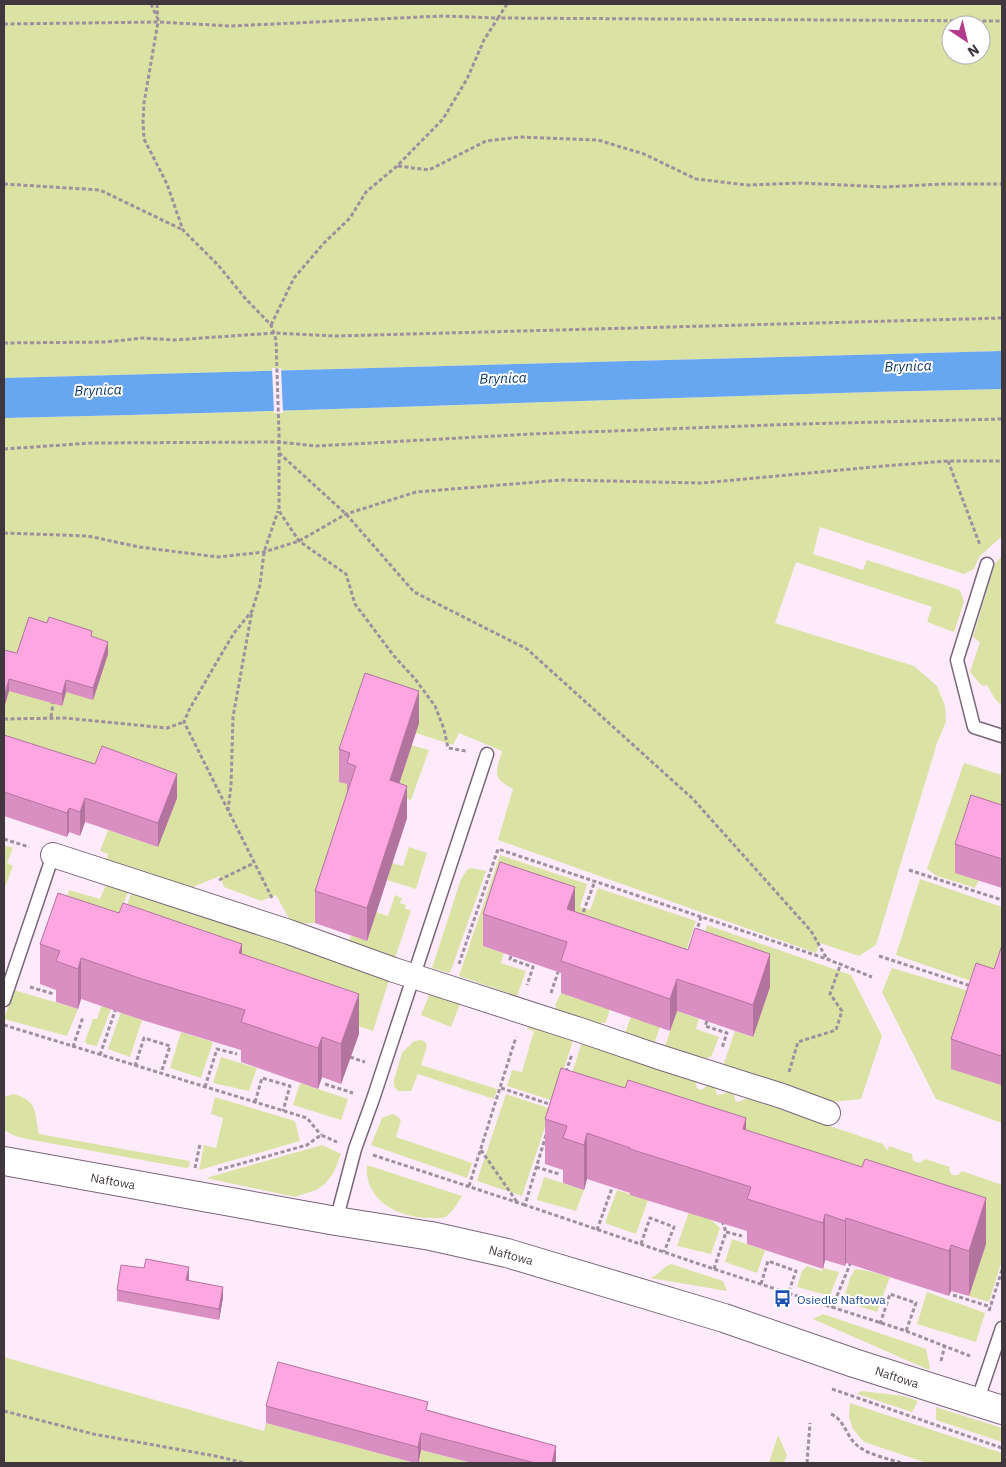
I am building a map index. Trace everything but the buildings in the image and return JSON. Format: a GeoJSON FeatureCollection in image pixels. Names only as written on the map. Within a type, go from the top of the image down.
{"type":"FeatureCollection","features":[{"type":"Feature","properties":{"kind":"street"},"geometry":{"type":"LineString","coordinates":[[53,855],[289,932],[413,976],[782,1096],[828,1113]]}},
{"type":"Feature","properties":{"kind":"street","name":"Naftowa"},"geometry":{"type":"LineString","coordinates":[[4,1161],[336,1221],[432,1236],[507,1253],[715,1316],[990,1406]]}},
{"type":"Feature","properties":{"kind":"lane"},"geometry":{"type":"LineString","coordinates":[[987,564],[957,660],[974,728],[1002,736]]}},
{"type":"Feature","properties":{"kind":"lane"},"geometry":{"type":"LineString","coordinates":[[336,1221],[355,1149],[488,754]]}},
{"type":"Feature","properties":{"kind":"lane"},"geometry":{"type":"LineString","coordinates":[[4,1000],[53,855]]}},
{"type":"Feature","properties":{"kind":"lane"},"geometry":{"type":"LineString","coordinates":[[990,1406],[991,1362],[1002,1328]]}},
{"type":"Feature","properties":{"kind":"path"},"geometry":{"type":"LineString","coordinates":[[151,4],[158,22]]}},
{"type":"Feature","properties":{"kind":"path"},"geometry":{"type":"LineString","coordinates":[[157,4],[158,22],[144,103],[144,139],[167,184],[183,230]]}},
{"type":"Feature","properties":{"kind":"path"},"geometry":{"type":"LineString","coordinates":[[271,324],[294,278],[324,243],[350,218],[366,192],[397,166],[443,119],[467,79],[484,40],[507,4]]}},
{"type":"Feature","properties":{"kind":"path"},"geometry":{"type":"LineString","coordinates":[[4,24],[158,22],[230,26],[442,16],[1002,21]]}},
{"type":"Feature","properties":{"kind":"path"},"geometry":{"type":"LineString","coordinates":[[397,166],[429,170],[486,141],[520,137],[598,140],[644,154],[696,180],[747,184],[802,183],[885,187],[943,184],[1002,184]]}},
{"type":"Feature","properties":{"kind":"path"},"geometry":{"type":"LineString","coordinates":[[4,184],[100,190],[183,230],[218,265],[245,298],[271,324],[276,340],[279,434],[278,511],[264,552],[260,585],[252,611],[233,717],[231,785],[228,812]]}},
{"type":"Feature","properties":{"kind":"path"},"geometry":{"type":"LineString","coordinates":[[4,343],[106,342],[143,338],[174,340],[274,333],[336,336],[1002,318]]}},
{"type":"Feature","properties":{"kind":"path"},"geometry":{"type":"LineString","coordinates":[[4,449],[91,444],[279,442],[316,446],[531,434],[1002,419]]}},
{"type":"Feature","properties":{"kind":"path"},"geometry":{"type":"LineString","coordinates":[[278,453],[346,514],[414,592],[527,649],[693,799],[811,931],[827,959]]}},
{"type":"Feature","properties":{"kind":"path"},"geometry":{"type":"LineString","coordinates":[[4,533],[88,536],[139,547],[218,557],[264,552],[299,541],[346,514],[416,492],[561,480],[702,483],[884,466],[1002,461]]}},
{"type":"Feature","properties":{"kind":"path"},"geometry":{"type":"LineString","coordinates":[[948,462],[987,564]]}},
{"type":"Feature","properties":{"kind":"path"},"geometry":{"type":"LineString","coordinates":[[278,511],[299,541],[346,574],[356,604],[394,656],[415,679],[435,706],[444,729],[448,748],[488,754]]}},
{"type":"Feature","properties":{"kind":"path"},"geometry":{"type":"LineString","coordinates":[[4,719],[65,718],[167,728],[184,722],[214,665],[234,633],[252,611]]}},
{"type":"Feature","properties":{"kind":"path"},"geometry":{"type":"LineString","coordinates":[[51,718],[52,703]]}},
{"type":"Feature","properties":{"kind":"path"},"geometry":{"type":"LineString","coordinates":[[184,722],[270,894]]}},
{"type":"Feature","properties":{"kind":"path"},"geometry":{"type":"LineString","coordinates":[[451,988],[498,849],[827,959],[872,977]]}},
{"type":"Feature","properties":{"kind":"path"},"geometry":{"type":"LineString","coordinates":[[222,879],[254,862]]}},
{"type":"Feature","properties":{"kind":"path"},"geometry":{"type":"LineString","coordinates":[[909,870],[1002,900]]}},
{"type":"Feature","properties":{"kind":"path"},"geometry":{"type":"LineString","coordinates":[[580,921],[594,881]]}},
{"type":"Feature","properties":{"kind":"path"},"geometry":{"type":"LineString","coordinates":[[696,934],[701,917]]}},
{"type":"Feature","properties":{"kind":"path"},"geometry":{"type":"LineString","coordinates":[[511,956],[510,959],[533,967],[527,986],[534,988]]}},
{"type":"Feature","properties":{"kind":"path"},"geometry":{"type":"LineString","coordinates":[[879,956],[980,989]]}},
{"type":"Feature","properties":{"kind":"path"},"geometry":{"type":"LineString","coordinates":[[782,1096],[798,1042],[836,1030],[842,1011],[830,994],[840,964]]}},
{"type":"Feature","properties":{"kind":"path"},"geometry":{"type":"LineString","coordinates":[[100,1055],[118,1005]]}},
{"type":"Feature","properties":{"kind":"path"},"geometry":{"type":"LineString","coordinates":[[469,1186],[524,1012]]}},
{"type":"Feature","properties":{"kind":"path"},"geometry":{"type":"LineString","coordinates":[[73,1047],[83,1016]]}},
{"type":"Feature","properties":{"kind":"path"},"geometry":{"type":"LineString","coordinates":[[707,1021],[705,1026],[727,1033]]}},
{"type":"Feature","properties":{"kind":"path"},"geometry":{"type":"LineString","coordinates":[[4,1026],[307,1118],[321,1135],[355,1149],[788,1294],[906,1331],[991,1362]]}},
{"type":"Feature","properties":{"kind":"path"},"geometry":{"type":"LineString","coordinates":[[135,1066],[144,1038],[170,1046],[161,1074]]}},
{"type":"Feature","properties":{"kind":"path"},"geometry":{"type":"LineString","coordinates":[[563,1080],[575,1046]]}},
{"type":"Feature","properties":{"kind":"path"},"geometry":{"type":"LineString","coordinates":[[205,1087],[216,1049],[237,1054]]}},
{"type":"Feature","properties":{"kind":"path"},"geometry":{"type":"LineString","coordinates":[[350,1057],[365,1063]]}},
{"type":"Feature","properties":{"kind":"path"},"geometry":{"type":"LineString","coordinates":[[255,1102],[262,1078],[290,1086],[283,1110]]}},
{"type":"Feature","properties":{"kind":"path"},"geometry":{"type":"LineString","coordinates":[[325,1084],[356,1094]]}},
{"type":"Feature","properties":{"kind":"path"},"geometry":{"type":"LineString","coordinates":[[501,1088],[555,1105],[552,1114]]}},
{"type":"Feature","properties":{"kind":"path"},"geometry":{"type":"LineString","coordinates":[[525,1205],[547,1132]]}},
{"type":"Feature","properties":{"kind":"path"},"geometry":{"type":"LineString","coordinates":[[218,1170],[307,1145],[321,1135]]}},
{"type":"Feature","properties":{"kind":"path"},"geometry":{"type":"LineString","coordinates":[[194,1174],[200,1144]]}},
{"type":"Feature","properties":{"kind":"path"},"geometry":{"type":"LineString","coordinates":[[481,1149],[518,1203]]}},
{"type":"Feature","properties":{"kind":"path"},"geometry":{"type":"LineString","coordinates":[[536,1167],[559,1174]]}},
{"type":"Feature","properties":{"kind":"path"},"geometry":{"type":"LineString","coordinates":[[597,1230],[612,1188]]}},
{"type":"Feature","properties":{"kind":"path"},"geometry":{"type":"LineString","coordinates":[[641,1244],[650,1218],[674,1227],[664,1252]]}},
{"type":"Feature","properties":{"kind":"path"},"geometry":{"type":"LineString","coordinates":[[714,1269],[726,1232],[722,1220]]}},
{"type":"Feature","properties":{"kind":"path"},"geometry":{"type":"LineString","coordinates":[[726,1232],[742,1236]]}},
{"type":"Feature","properties":{"kind":"path"},"geometry":{"type":"LineString","coordinates":[[761,1284],[768,1261],[796,1271],[788,1294]]}},
{"type":"Feature","properties":{"kind":"path"},"geometry":{"type":"LineString","coordinates":[[832,1308],[851,1262],[858,1264]]}},
{"type":"Feature","properties":{"kind":"path"},"geometry":{"type":"LineString","coordinates":[[880,1324],[890,1294],[916,1303],[906,1331]]}},
{"type":"Feature","properties":{"kind":"path"},"geometry":{"type":"LineString","coordinates":[[953,1295],[990,1306]]}},
{"type":"Feature","properties":{"kind":"path"},"geometry":{"type":"LineString","coordinates":[[940,1362],[945,1345]]}},
{"type":"Feature","properties":{"kind":"path"},"geometry":{"type":"LineString","coordinates":[[832,1389],[1002,1448]]}},
{"type":"Feature","properties":{"kind":"path"},"geometry":{"type":"LineString","coordinates":[[4,1411],[93,1434],[245,1463]]}},
{"type":"Feature","properties":{"kind":"path"},"geometry":{"type":"LineString","coordinates":[[830,1414],[840,1420],[852,1441],[861,1449],[902,1463]]}},
{"type":"Feature","properties":{"kind":"path"},"geometry":{"type":"LineString","coordinates":[[807,1463],[810,1423]]}},
{"type":"Feature","properties":{"kind":"green space"},"geometry":{"type":"Polygon","coordinates":[[[4,4],[1002,4],[1002,351],[4,378],[4,4]]]}},
{"type":"Feature","properties":{"kind":"green space"},"geometry":{"type":"Polygon","coordinates":[[[1002,389],[1002,536],[979,557],[974,569],[964,574],[820,527],[813,554],[863,570],[867,560],[960,590],[964,602],[954,632],[927,622],[932,607],[796,562],[775,623],[914,666],[937,686],[945,706],[946,722],[937,743],[876,945],[859,956],[820,943],[816,953],[498,840],[513,789],[498,778],[497,770],[502,751],[459,733],[453,745],[416,733],[339,781],[350,785],[356,798],[315,923],[292,924],[276,895],[261,901],[224,887],[220,876],[188,889],[106,861],[108,854],[100,851],[108,830],[158,847],[4,761],[4,418],[1002,389]]]}},
{"type":"Feature","properties":{"kind":"green space"},"geometry":{"type":"Polygon","coordinates":[[[1002,556],[1002,706],[995,699],[987,685],[982,686],[970,672],[980,642],[973,637],[995,563],[1002,556]]]}},
{"type":"Feature","properties":{"kind":"green space"},"geometry":{"type":"Polygon","coordinates":[[[411,745],[429,750],[411,800],[395,795],[411,745]]]}},
{"type":"Feature","properties":{"kind":"green space"},"geometry":{"type":"Polygon","coordinates":[[[964,763],[1002,775],[1002,834],[975,888],[937,876],[927,869],[964,763]]]}},
{"type":"Feature","properties":{"kind":"green space"},"geometry":{"type":"Polygon","coordinates":[[[4,845],[13,848],[7,863],[13,866],[4,890],[4,845]]]}},
{"type":"Feature","properties":{"kind":"green space"},"geometry":{"type":"Polygon","coordinates":[[[409,847],[427,853],[416,889],[387,880],[392,863],[403,866],[409,847]]]}},
{"type":"Feature","properties":{"kind":"green space"},"geometry":{"type":"Polygon","coordinates":[[[500,855],[587,884],[580,907],[590,910],[598,888],[696,921],[677,979],[483,946],[504,953],[501,963],[526,971],[517,996],[459,976],[500,855]]]}},
{"type":"Feature","properties":{"kind":"green space"},"geometry":{"type":"Polygon","coordinates":[[[471,868],[486,871],[450,973],[432,968],[461,879],[467,870],[471,868]]]}},
{"type":"Feature","properties":{"kind":"green space"},"geometry":{"type":"Polygon","coordinates":[[[920,879],[1002,907],[1002,974],[997,990],[896,955],[920,879]]]}},
{"type":"Feature","properties":{"kind":"green space"},"geometry":{"type":"Polygon","coordinates":[[[106,885],[128,892],[106,949],[58,933],[69,890],[100,899],[106,885]]]}},
{"type":"Feature","properties":{"kind":"green space"},"geometry":{"type":"Polygon","coordinates":[[[136,892],[389,980],[373,1031],[303,1007],[112,951],[130,896],[136,892]]]}},
{"type":"Feature","properties":{"kind":"green space"},"geometry":{"type":"Polygon","coordinates":[[[395,895],[402,898],[400,903],[406,905],[405,909],[411,910],[395,958],[349,943],[351,936],[376,912],[388,916],[395,895]]]}},
{"type":"Feature","properties":{"kind":"green space"},"geometry":{"type":"Polygon","coordinates":[[[707,925],[851,975],[882,1036],[861,1099],[832,1102],[723,1066],[735,1031],[753,1037],[695,961],[707,925]]]}},
{"type":"Feature","properties":{"kind":"green space"},"geometry":{"type":"Polygon","coordinates":[[[892,968],[976,993],[1002,1080],[1002,1123],[936,1099],[882,992],[892,968]]]}},
{"type":"Feature","properties":{"kind":"green space"},"geometry":{"type":"Polygon","coordinates":[[[14,990],[78,1009],[67,1036],[4,1019],[14,990]]]}},
{"type":"Feature","properties":{"kind":"green space"},"geometry":{"type":"Polygon","coordinates":[[[430,993],[460,1004],[451,1027],[421,1015],[430,993]]]}},
{"type":"Feature","properties":{"kind":"green space"},"geometry":{"type":"Polygon","coordinates":[[[561,993],[610,1009],[606,1022],[597,1025],[557,1011],[555,1005],[561,993]]]}},
{"type":"Feature","properties":{"kind":"green space"},"geometry":{"type":"Polygon","coordinates":[[[105,995],[115,998],[97,1046],[86,1044],[85,1041],[93,1019],[97,1019],[105,995]]]}},
{"type":"Feature","properties":{"kind":"green space"},"geometry":{"type":"Polygon","coordinates":[[[677,1011],[699,1019],[696,1029],[719,1037],[711,1057],[702,1059],[665,1046],[677,1011]]]}},
{"type":"Feature","properties":{"kind":"green space"},"geometry":{"type":"Polygon","coordinates":[[[121,1012],[142,1020],[130,1057],[108,1049],[121,1012]]]}},
{"type":"Feature","properties":{"kind":"green space"},"geometry":{"type":"Polygon","coordinates":[[[631,1017],[660,1027],[654,1044],[625,1033],[631,1017]]]}},
{"type":"Feature","properties":{"kind":"green space"},"geometry":{"type":"Polygon","coordinates":[[[528,1026],[573,1040],[554,1101],[507,1086],[512,1070],[522,1072],[534,1031],[527,1029],[528,1026]]]}},
{"type":"Feature","properties":{"kind":"green space"},"geometry":{"type":"Polygon","coordinates":[[[181,1032],[213,1042],[201,1078],[170,1068],[181,1032]]]}},
{"type":"Feature","properties":{"kind":"green space"},"geometry":{"type":"Polygon","coordinates":[[[422,1040],[427,1046],[421,1065],[497,1089],[494,1099],[418,1074],[411,1091],[398,1091],[394,1086],[394,1080],[402,1053],[414,1041],[422,1040]]]}},
{"type":"Feature","properties":{"kind":"green space"},"geometry":{"type":"Polygon","coordinates":[[[582,1042],[695,1081],[697,1088],[701,1090],[708,1085],[715,1087],[717,1095],[724,1094],[727,1091],[734,1094],[735,1101],[738,1102],[747,1098],[883,1144],[888,1150],[889,1146],[912,1154],[913,1161],[920,1163],[925,1159],[950,1167],[949,1170],[952,1175],[958,1175],[962,1171],[1002,1185],[1002,1260],[989,1302],[969,1296],[986,1243],[562,1104],[582,1042]]]}},
{"type":"Feature","properties":{"kind":"green space"},"geometry":{"type":"Polygon","coordinates":[[[221,1057],[257,1068],[249,1091],[213,1083],[221,1057]]]}},
{"type":"Feature","properties":{"kind":"green space"},"geometry":{"type":"Polygon","coordinates":[[[300,1083],[348,1099],[341,1120],[293,1105],[300,1083]]]}},
{"type":"Feature","properties":{"kind":"green space"},"geometry":{"type":"Polygon","coordinates":[[[14,1094],[32,1104],[39,1134],[190,1161],[189,1167],[186,1168],[15,1136],[4,1130],[4,1097],[14,1094]]]}},
{"type":"Feature","properties":{"kind":"green space"},"geometry":{"type":"Polygon","coordinates":[[[506,1094],[551,1109],[522,1196],[477,1181],[506,1094]]]}},
{"type":"Feature","properties":{"kind":"green space"},"geometry":{"type":"Polygon","coordinates":[[[215,1097],[295,1121],[300,1141],[199,1170],[204,1145],[216,1148],[223,1118],[211,1114],[215,1097]]]}},
{"type":"Feature","properties":{"kind":"green space"},"geometry":{"type":"Polygon","coordinates":[[[392,1114],[401,1120],[396,1137],[472,1163],[467,1178],[371,1145],[382,1118],[392,1114]]]}},
{"type":"Feature","properties":{"kind":"green space"},"geometry":{"type":"Polygon","coordinates":[[[322,1145],[341,1154],[334,1172],[325,1184],[316,1190],[295,1197],[206,1178],[322,1145]]]}},
{"type":"Feature","properties":{"kind":"green space"},"geometry":{"type":"Polygon","coordinates":[[[367,1165],[462,1196],[453,1210],[443,1218],[407,1215],[396,1211],[377,1198],[371,1188],[367,1165]]]}},
{"type":"Feature","properties":{"kind":"green space"},"geometry":{"type":"Polygon","coordinates":[[[544,1177],[584,1190],[576,1211],[537,1200],[544,1177]]]}},
{"type":"Feature","properties":{"kind":"green space"},"geometry":{"type":"Polygon","coordinates":[[[617,1190],[648,1200],[636,1234],[605,1223],[617,1190]]]}},
{"type":"Feature","properties":{"kind":"green space"},"geometry":{"type":"Polygon","coordinates":[[[689,1212],[710,1219],[720,1228],[711,1254],[677,1246],[689,1212]]]}},
{"type":"Feature","properties":{"kind":"green space"},"geometry":{"type":"Polygon","coordinates":[[[732,1239],[765,1250],[757,1273],[725,1262],[732,1239]]]}},
{"type":"Feature","properties":{"kind":"green space"},"geometry":{"type":"Polygon","coordinates":[[[671,1264],[723,1281],[727,1291],[650,1278],[671,1264]]]}},
{"type":"Feature","properties":{"kind":"green space"},"geometry":{"type":"Polygon","coordinates":[[[807,1266],[822,1271],[823,1268],[839,1272],[830,1296],[797,1287],[802,1271],[807,1266]]]}},
{"type":"Feature","properties":{"kind":"green space"},"geometry":{"type":"Polygon","coordinates":[[[855,1269],[890,1277],[877,1312],[843,1301],[850,1278],[855,1269]]]}},
{"type":"Feature","properties":{"kind":"green space"},"geometry":{"type":"Polygon","coordinates":[[[927,1292],[985,1313],[976,1342],[917,1324],[927,1292]]]}},
{"type":"Feature","properties":{"kind":"green space"},"geometry":{"type":"Polygon","coordinates":[[[823,1314],[926,1349],[929,1370],[813,1319],[823,1314]]]}},
{"type":"Feature","properties":{"kind":"green space"},"geometry":{"type":"Polygon","coordinates":[[[4,1357],[264,1431],[266,1423],[415,1463],[4,1463],[4,1357]]]}},
{"type":"Feature","properties":{"kind":"green space"},"geometry":{"type":"Polygon","coordinates":[[[862,1391],[904,1396],[918,1401],[912,1412],[857,1394],[862,1391]]]}},
{"type":"Feature","properties":{"kind":"green space"},"geometry":{"type":"Polygon","coordinates":[[[850,1403],[1002,1453],[1002,1463],[927,1463],[864,1442],[853,1429],[849,1416],[850,1403]]]}},
{"type":"Feature","properties":{"kind":"green space"},"geometry":{"type":"Polygon","coordinates":[[[936,1407],[1002,1428],[1002,1442],[936,1420],[936,1407]]]}},
{"type":"Feature","properties":{"kind":"green space"},"geometry":{"type":"Polygon","coordinates":[[[778,1435],[787,1455],[784,1463],[769,1463],[778,1435]]]}},
{"type":"Feature","properties":{"kind":"green space"},"geometry":{"type":"Polygon","coordinates":[[[421,1450],[472,1463],[419,1463],[421,1450]]]}},
{"type":"Feature","properties":{"kind":"water","name":"Brynica"},"geometry":{"type":"Polygon","coordinates":[[[1002,351],[1002,389],[4,418],[4,378],[1002,351]]]}},
{"type":"Feature","properties":{"kind":"pier"},"geometry":{"type":"Polygon","coordinates":[[[272,368],[281,368],[283,413],[274,413],[272,368]]]}},
{"type":"Feature","properties":{"kind":"place","name":"Osiedle Naftowa"},"geometry":{"type":"Point","coordinates":[783,1299]}}]}
